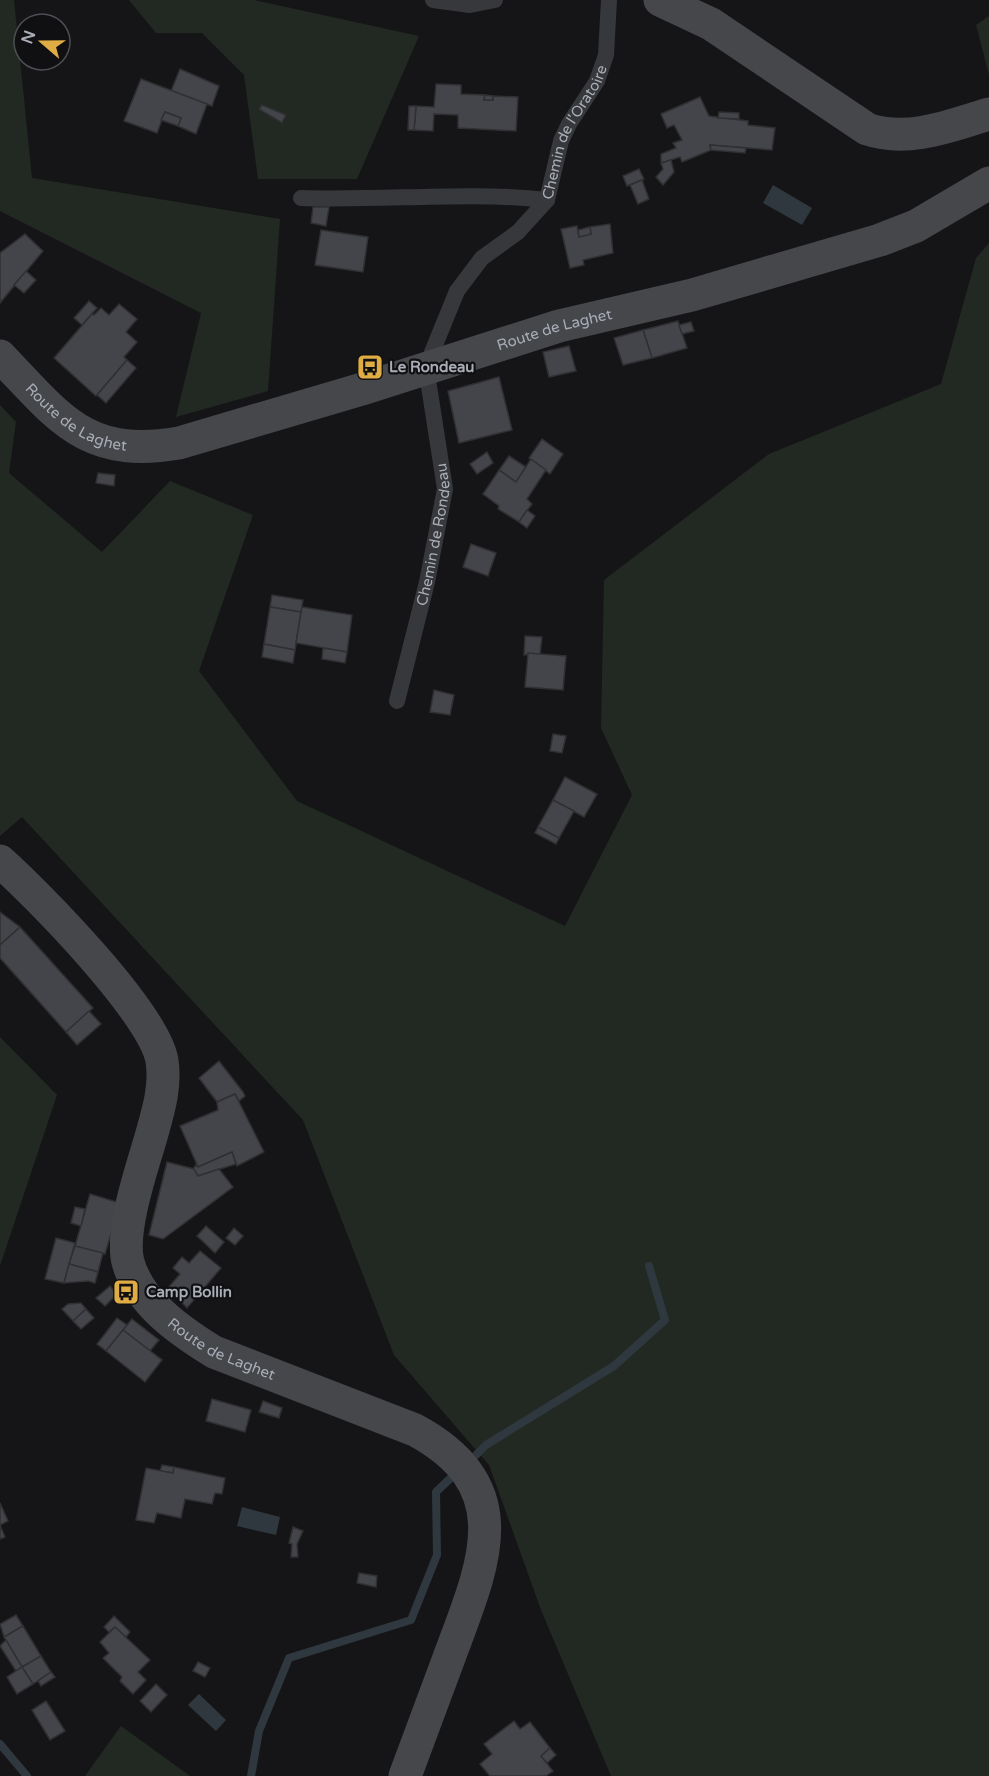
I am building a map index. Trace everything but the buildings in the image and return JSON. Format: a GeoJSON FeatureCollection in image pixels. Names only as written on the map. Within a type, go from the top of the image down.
{"type":"FeatureCollection","features":[{"type":"Feature","properties":{"kind":"main road"},"geometry":{"type":"LineString","coordinates":[[660,0],[711,24],[759,53],[867,129],[885,135],[906,135],[940,129],[989,114]]}},
{"type":"Feature","properties":{"kind":"main road","name":"Route de Laghet"},"geometry":{"type":"LineString","coordinates":[[0,356],[54,412],[89,437],[118,447],[148,448],[191,440],[362,389],[559,326],[692,295],[880,240],[916,226],[989,183]]}},
{"type":"Feature","properties":{"kind":"main road","name":"Route de Laghet"},"geometry":{"type":"LineString","coordinates":[[0,861],[108,975],[143,1020],[162,1059],[163,1083],[158,1112],[128,1230],[128,1261],[142,1290],[162,1315],[186,1336],[214,1352],[415,1430],[437,1442],[461,1466],[485,1513],[483,1560],[477,1585],[405,1776]]}},
{"type":"Feature","properties":{"kind":"lane"},"geometry":{"type":"LineString","coordinates":[[433,0],[470,5],[495,0]]}},
{"type":"Feature","properties":{"kind":"lane","name":"Chemin de l'Oratoire"},"geometry":{"type":"LineString","coordinates":[[426,367],[457,291],[482,258],[519,232],[547,200],[561,141],[569,124],[597,81],[606,55],[609,0]]}},
{"type":"Feature","properties":{"kind":"lane"},"geometry":{"type":"LineString","coordinates":[[301,198],[360,200],[514,197],[547,200]]}},
{"type":"Feature","properties":{"kind":"lane","name":"Chemin de Rondeau"},"geometry":{"type":"LineString","coordinates":[[397,701],[427,582],[445,489],[426,367]]}},
{"type":"Feature","properties":{"kind":"shaded area"},"geometry":{"type":"Polygon","coordinates":[[[0,0],[14,0],[12,72],[21,72],[32,178],[280,219],[268,391],[176,417],[201,313],[0,211],[0,0]]]}},
{"type":"Feature","properties":{"kind":"shaded area"},"geometry":{"type":"Polygon","coordinates":[[[129,0],[254,0],[419,36],[357,179],[258,179],[244,75],[202,33],[156,33],[129,0]]]}},
{"type":"Feature","properties":{"kind":"shaded area"},"geometry":{"type":"Polygon","coordinates":[[[989,16],[989,75],[976,25],[989,16]]]}},
{"type":"Feature","properties":{"kind":"shaded area"},"geometry":{"type":"Polygon","coordinates":[[[773,185],[812,208],[802,225],[763,203],[773,185]]]}},
{"type":"Feature","properties":{"kind":"shaded area"},"geometry":{"type":"Polygon","coordinates":[[[989,243],[989,1776],[611,1776],[541,1610],[489,1465],[394,1355],[303,1120],[22,817],[0,836],[0,405],[16,422],[9,473],[102,552],[170,481],[253,515],[199,671],[297,801],[565,926],[632,795],[601,728],[604,580],[769,454],[941,384],[976,258],[989,243]]]}},
{"type":"Feature","properties":{"kind":"shaded area"},"geometry":{"type":"Polygon","coordinates":[[[0,1037],[57,1095],[0,1266],[0,1037]]]}},
{"type":"Feature","properties":{"kind":"shaded area"},"geometry":{"type":"Polygon","coordinates":[[[242,1507],[280,1517],[276,1535],[237,1526],[242,1507]]]}},
{"type":"Feature","properties":{"kind":"shaded area"},"geometry":{"type":"Polygon","coordinates":[[[199,1694],[226,1720],[216,1731],[188,1705],[199,1694]]]}},
{"type":"Feature","properties":{"kind":"shaded area"},"geometry":{"type":"Polygon","coordinates":[[[121,1726],[190,1776],[85,1776],[121,1726]]]}},
{"type":"Feature","properties":{"kind":"waterway"},"geometry":{"type":"LineString","coordinates":[[467,1464],[486,1445],[614,1366],[665,1320],[649,1266]]}},
{"type":"Feature","properties":{"kind":"waterway"},"geometry":{"type":"LineString","coordinates":[[251,1776],[259,1731],[289,1658],[411,1620],[437,1555],[436,1492],[457,1472]]}},
{"type":"Feature","properties":{"kind":"waterway"},"geometry":{"type":"LineString","coordinates":[[0,1744],[27,1776]]}},
{"type":"Feature","properties":{"kind":"place","name":"Le Rondeau"},"geometry":{"type":"Point","coordinates":[370,367]}},
{"type":"Feature","properties":{"kind":"place","name":"Camp Bollin"},"geometry":{"type":"Point","coordinates":[126,1292]}}]}
